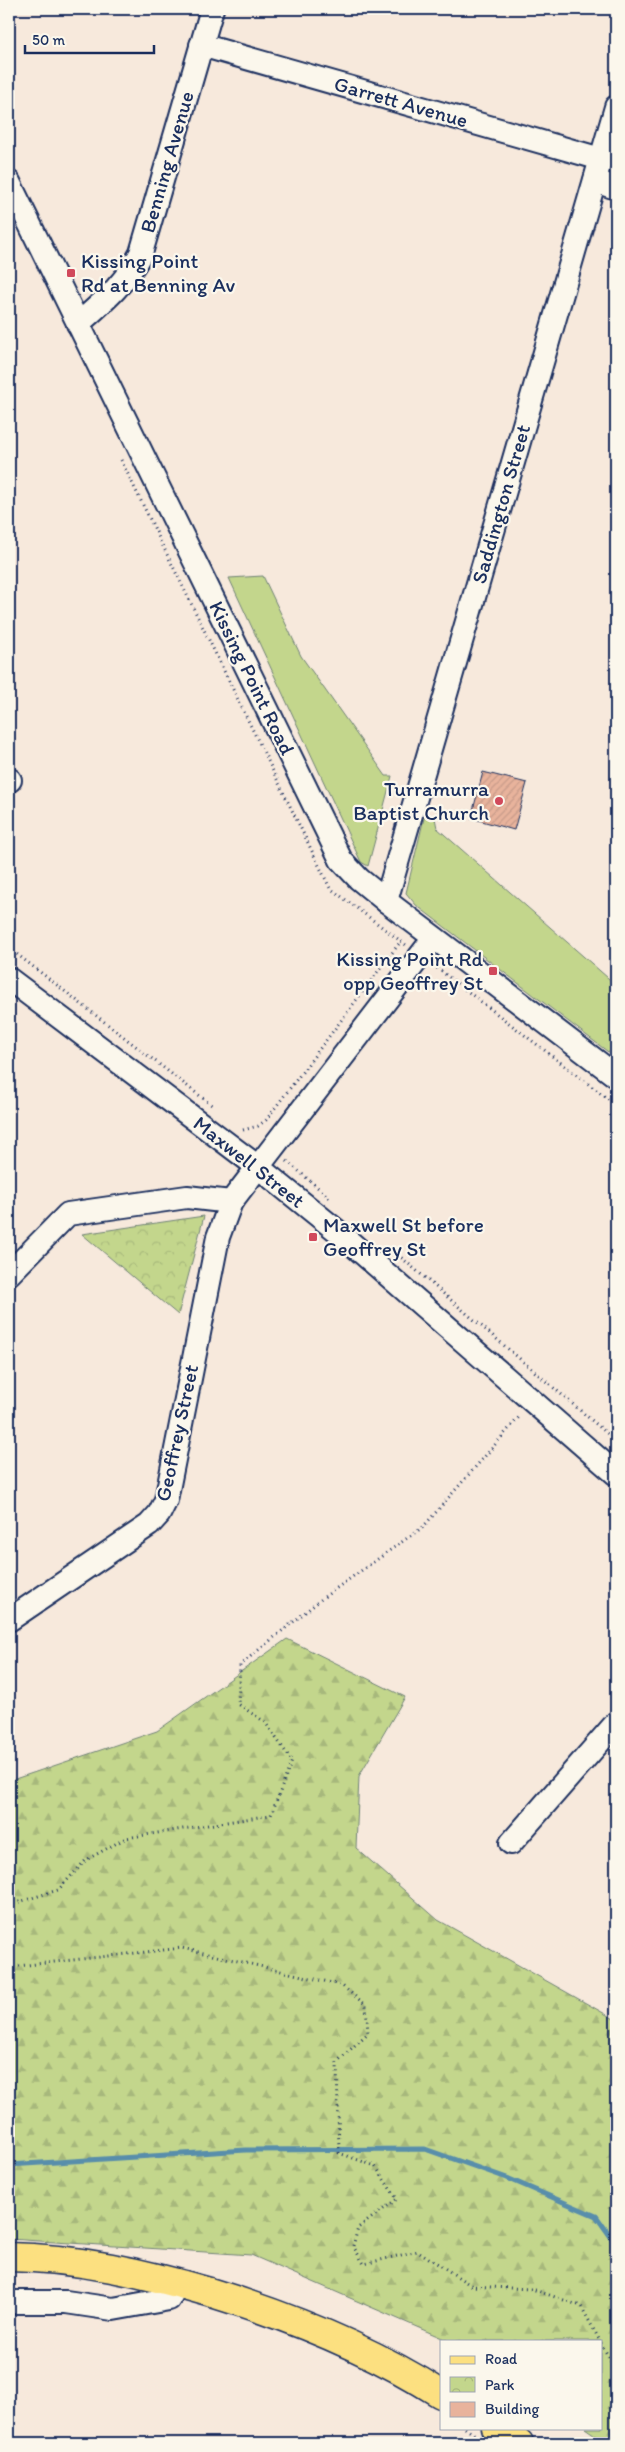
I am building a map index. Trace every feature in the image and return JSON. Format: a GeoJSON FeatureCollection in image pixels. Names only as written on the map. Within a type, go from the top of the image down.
{"type":"FeatureCollection","features":[{"type":"Feature","properties":{"kind":"main road"},"geometry":{"type":"LineString","coordinates":[[9,2256],[92,2264],[178,2283],[259,2307],[356,2346],[396,2366],[440,2393]]}},
{"type":"Feature","properties":{"kind":"main road"},"geometry":{"type":"LineString","coordinates":[[499,2430],[519,2443]]}},
{"type":"Feature","properties":{"kind":"street","name":"Benning Avenue"},"geometry":{"type":"LineString","coordinates":[[78,324],[117,289],[130,273],[140,253],[212,9]]}},
{"type":"Feature","properties":{"kind":"street","name":"Garrett Avenue"},"geometry":{"type":"LineString","coordinates":[[201,45],[601,160]]}},
{"type":"Feature","properties":{"kind":"street","name":"Saddington Street"},"geometry":{"type":"LineString","coordinates":[[386,901],[616,107]]}},
{"type":"Feature","properties":{"kind":"street"},"geometry":{"type":"LineString","coordinates":[[595,181],[616,188]]}},
{"type":"Feature","properties":{"kind":"street","name":"Kissing Point Road"},"geometry":{"type":"LineString","coordinates":[[9,182],[341,860],[359,879],[386,901],[616,1076]]}},
{"type":"Feature","properties":{"kind":"street","name":"Geoffrey Street"},"geometry":{"type":"LineString","coordinates":[[9,1620],[149,1525],[159,1514],[166,1500],[218,1237],[231,1202],[434,938]]}},
{"type":"Feature","properties":{"kind":"street","name":"Maxwell Street"},"geometry":{"type":"LineString","coordinates":[[9,979],[258,1167],[336,1230],[616,1474]]}},
{"type":"Feature","properties":{"kind":"street"},"geometry":{"type":"LineString","coordinates":[[9,1274],[68,1214],[187,1197],[231,1202]]}},
{"type":"Feature","properties":{"kind":"street"},"geometry":{"type":"LineString","coordinates":[[511,1844],[616,1723]]}},
{"type":"Feature","properties":{"kind":"street"},"geometry":{"type":"LineString","coordinates":[[9,2302],[66,2302],[112,2309],[169,2299],[178,2283]]}},
{"type":"Feature","properties":{"kind":"path"},"geometry":{"type":"LineString","coordinates":[[243,1130],[258,1126],[266,1120],[401,941]]}},
{"type":"Feature","properties":{"kind":"path"},"geometry":{"type":"LineString","coordinates":[[9,948],[220,1112]]}},
{"type":"Feature","properties":{"kind":"path"},"geometry":{"type":"LineString","coordinates":[[437,968],[616,1104]]}},
{"type":"Feature","properties":{"kind":"path"},"geometry":{"type":"LineString","coordinates":[[235,1124],[251,1136]]}},
{"type":"Feature","properties":{"kind":"path"},"geometry":{"type":"LineString","coordinates":[[285,1159],[338,1204]]}},
{"type":"Feature","properties":{"kind":"path"},"geometry":{"type":"LineString","coordinates":[[383,1242],[616,1441]]}},
{"type":"Feature","properties":{"kind":"path"},"geometry":{"type":"LineString","coordinates":[[9,1904],[58,1890],[86,1860],[126,1838],[271,1815],[292,1761],[265,1722],[238,1704],[240,1665],[324,1597],[423,1527],[532,1401]]}},
{"type":"Feature","properties":{"kind":"path"},"geometry":{"type":"LineString","coordinates":[[9,1967],[182,1948],[341,1985],[366,2006],[368,2033],[337,2062],[339,2153],[375,2166],[397,2199],[358,2228],[353,2246],[364,2264],[418,2252],[472,2286],[532,2289],[581,2306],[600,2340]]}},
{"type":"Feature","properties":{"kind":"path"},"geometry":{"type":"LineString","coordinates":[[602,2344],[616,2371]]}},
{"type":"Feature","properties":{"kind":"green space"},"geometry":{"type":"Polygon","coordinates":[[[263,576],[301,656],[386,776],[392,776],[368,866],[361,862],[229,578],[263,576]]]}},
{"type":"Feature","properties":{"kind":"green space"},"geometry":{"type":"Polygon","coordinates":[[[425,814],[435,818],[437,828],[616,985],[616,1058],[416,905],[406,893],[425,814]]]}},
{"type":"Feature","properties":{"kind":"green space"},"geometry":{"type":"Polygon","coordinates":[[[204,1216],[178,1315],[82,1234],[204,1216]]]}},
{"type":"Feature","properties":{"kind":"green space"},"geometry":{"type":"Polygon","coordinates":[[[287,1639],[405,1697],[359,1776],[356,1848],[438,1920],[616,2020],[616,2443],[607,2443],[588,2430],[602,2430],[602,2340],[447,2340],[251,2255],[9,2239],[9,1781],[157,1731],[287,1639]]]}},
{"type":"Feature","properties":{"kind":"building","name":"Turramurra Baptist Church"},"geometry":{"type":"Polygon","coordinates":[[[483,772],[527,783],[514,830],[471,818],[483,772]]]}},
{"type":"Feature","properties":{"kind":"waterway"},"geometry":{"type":"LineString","coordinates":[[9,2165],[246,2150],[425,2149],[507,2178],[596,2216],[616,2244]]}},
{"type":"Feature","properties":{"kind":"place","name":"Kissing Point Rd at Benning Av"},"geometry":{"type":"Point","coordinates":[71,273]}},
{"type":"Feature","properties":{"kind":"place","name":"Turramurra Baptist Church"},"geometry":{"type":"Point","coordinates":[499,801]}},
{"type":"Feature","properties":{"kind":"place","name":"Kissing Point Rd opp Geoffrey St"},"geometry":{"type":"Point","coordinates":[493,971]}},
{"type":"Feature","properties":{"kind":"place","name":"Maxwell St before Geoffrey St"},"geometry":{"type":"Point","coordinates":[313,1237]}}]}
